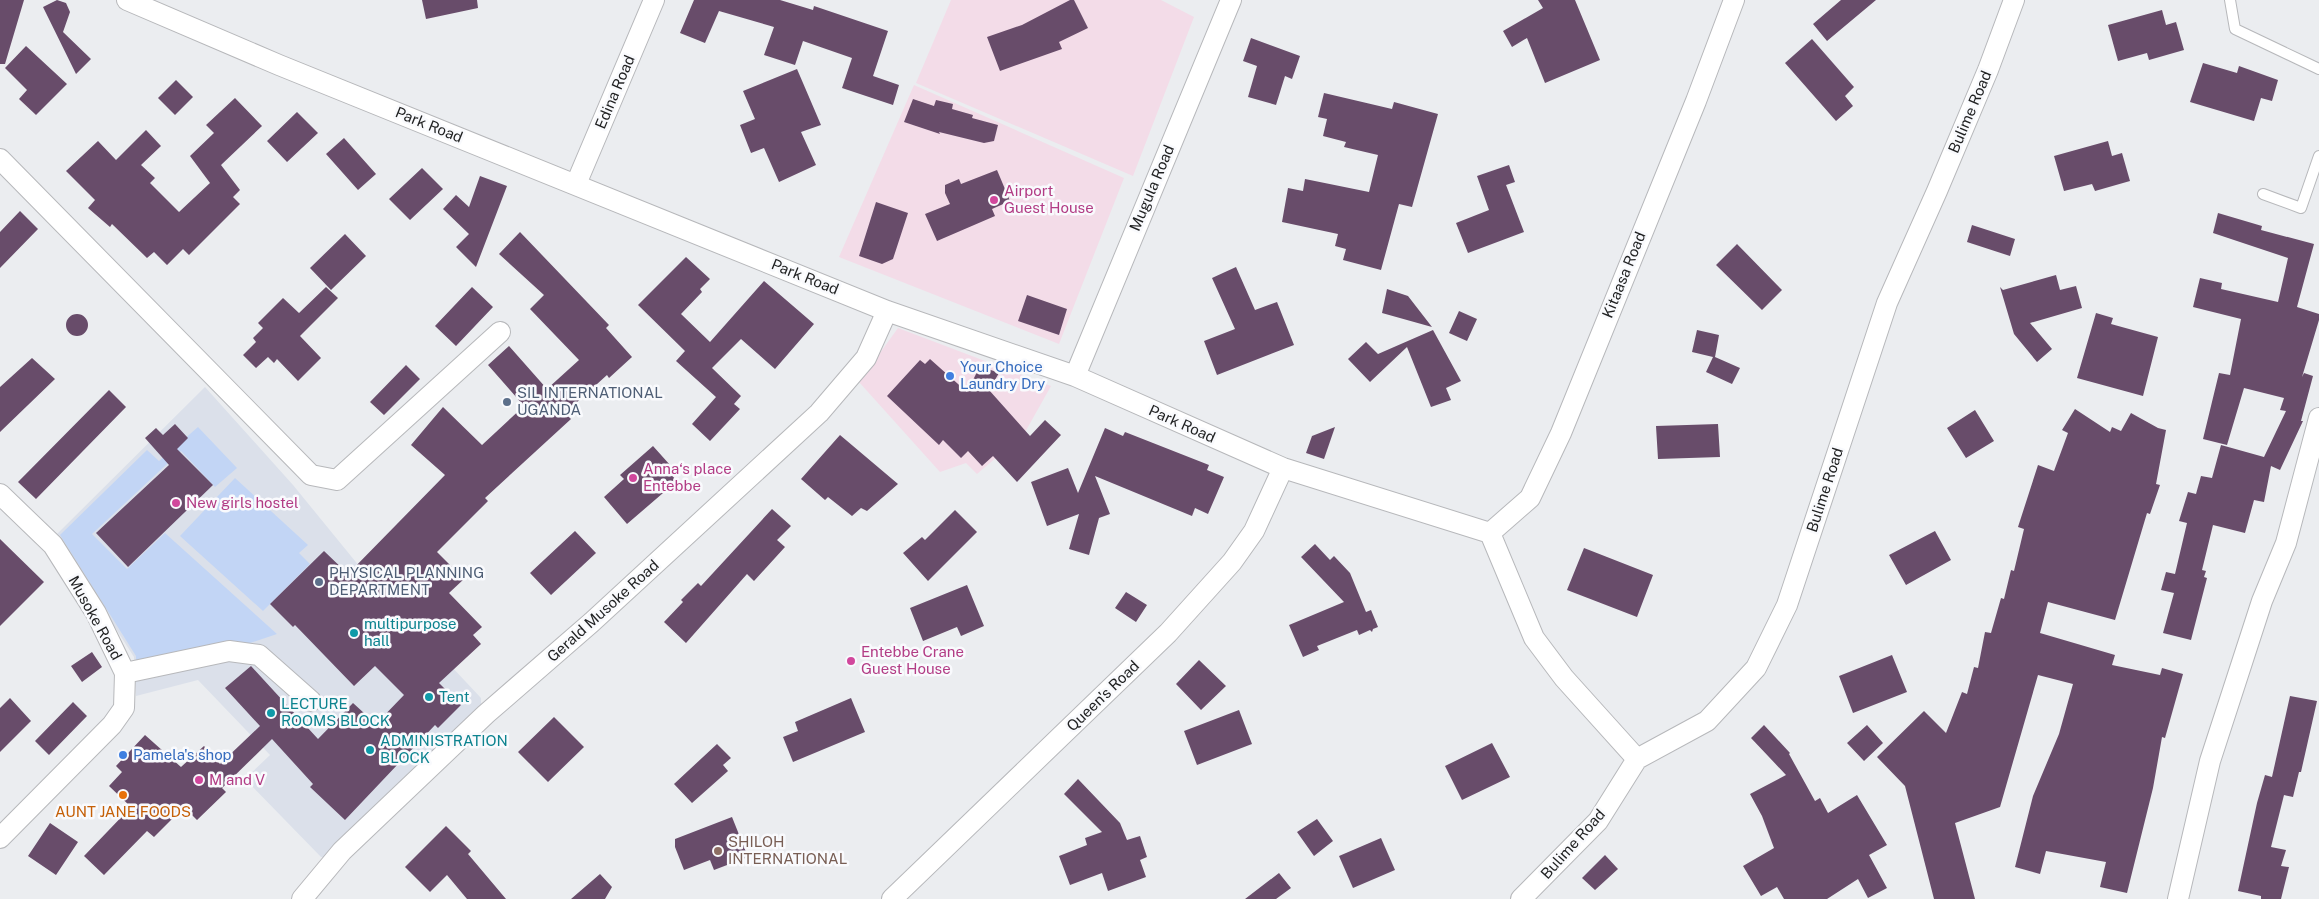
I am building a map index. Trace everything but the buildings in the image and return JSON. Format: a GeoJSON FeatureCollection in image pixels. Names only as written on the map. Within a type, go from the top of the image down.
{"type":"FeatureCollection","features":[{"type":"Feature","properties":{"kind":"street","name":"Park Road"},"geometry":{"type":"LineString","coordinates":[[127,0],[279,65],[887,311],[1075,376],[1284,468],[1490,533]]}},
{"type":"Feature","properties":{"kind":"street","name":"Edina Road"},"geometry":{"type":"LineString","coordinates":[[576,184],[654,0]]}},
{"type":"Feature","properties":{"kind":"street","name":"Mugula Road"},"geometry":{"type":"LineString","coordinates":[[1075,376],[1231,0]]}},
{"type":"Feature","properties":{"kind":"street","name":"Kitaasa Road"},"geometry":{"type":"LineString","coordinates":[[1490,533],[1530,498],[1544,470],[1696,101],[1734,0]]}},
{"type":"Feature","properties":{"kind":"street","name":"Bulime Road"},"geometry":{"type":"LineString","coordinates":[[1521,899],[1598,821],[1637,759],[1707,721],[1756,668],[1787,605],[1887,303],[1988,70],[2014,0]]}},
{"type":"Feature","properties":{"kind":"street"},"geometry":{"type":"LineString","coordinates":[[0,159],[311,474],[337,480],[500,332]]}},
{"type":"Feature","properties":{"kind":"street","name":"Gerald Musoke Road"},"geometry":{"type":"LineString","coordinates":[[302,899],[342,851],[486,714],[592,622],[819,413],[866,358],[887,311]]}},
{"type":"Feature","properties":{"kind":"street"},"geometry":{"type":"LineString","coordinates":[[2178,899],[2210,762],[2262,601],[2286,543],[2319,418]]}},
{"type":"Feature","properties":{"kind":"street","name":"Queen's Road"},"geometry":{"type":"LineString","coordinates":[[892,899],[1174,626],[1232,562],[1254,531],[1284,468]]}},
{"type":"Feature","properties":{"kind":"street","name":"Musoke Road"},"geometry":{"type":"LineString","coordinates":[[0,494],[53,545],[96,613],[126,674],[124,708],[112,725],[0,838]]}},
{"type":"Feature","properties":{"kind":"street"},"geometry":{"type":"LineString","coordinates":[[1490,533],[1534,638],[1564,678],[1637,759]]}},
{"type":"Feature","properties":{"kind":"street"},"geometry":{"type":"LineString","coordinates":[[126,674],[229,651],[259,655],[311,701]]}},
{"type":"Feature","properties":{"kind":"lane"},"geometry":{"type":"LineString","coordinates":[[2230,0],[2236,29],[2319,70]]}},
{"type":"Feature","properties":{"kind":"lane"},"geometry":{"type":"LineString","coordinates":[[2264,194],[2301,208],[2319,156]]}},
{"type":"Feature","properties":{"kind":"shaded area"},"geometry":{"type":"Polygon","coordinates":[[[951,0],[1161,0],[1194,17],[1133,176],[916,83],[951,0]]]}},
{"type":"Feature","properties":{"kind":"shaded area"},"geometry":{"type":"Polygon","coordinates":[[[914,85],[1124,178],[1059,344],[839,257],[914,85]]]}},
{"type":"Feature","properties":{"kind":"shaded area"},"geometry":{"type":"Polygon","coordinates":[[[898,328],[1051,386],[1024,434],[977,474],[966,463],[940,472],[859,382],[898,328]]]}},
{"type":"Feature","properties":{"kind":"shaded area"},"geometry":{"type":"Polygon","coordinates":[[[205,387],[293,485],[373,583],[481,698],[481,708],[329,857],[321,857],[245,779],[270,755],[198,680],[136,696],[134,657],[56,535],[205,387]]]}},
{"type":"Feature","properties":{"kind":"shaded area"},"geometry":{"type":"Polygon","coordinates":[[[198,427],[237,468],[215,487],[181,451],[92,534],[127,569],[165,533],[277,634],[232,649],[136,670],[136,656],[60,535],[147,450],[159,461],[198,427]]]}},
{"type":"Feature","properties":{"kind":"shaded area"},"geometry":{"type":"Polygon","coordinates":[[[235,478],[308,545],[299,553],[310,564],[263,611],[180,536],[235,478]]]}},
{"type":"Feature","properties":{"kind":"place","name":"Airport Guest House"},"geometry":{"type":"Point","coordinates":[994,200]}},
{"type":"Feature","properties":{"kind":"place","name":"Your Choice Laundry Dry"},"geometry":{"type":"Point","coordinates":[950,376]}},
{"type":"Feature","properties":{"kind":"place","name":"SIL INTERNATIONAL UGANDA"},"geometry":{"type":"Point","coordinates":[507,402]}},
{"type":"Feature","properties":{"kind":"place","name":"Anna‘s place Entebbe"},"geometry":{"type":"Point","coordinates":[633,478]}},
{"type":"Feature","properties":{"kind":"place","name":"New girls hostel"},"geometry":{"type":"Point","coordinates":[176,503]}},
{"type":"Feature","properties":{"kind":"place","name":"PHYSICAL PLANNING DEPARTMENT"},"geometry":{"type":"Point","coordinates":[319,582]}},
{"type":"Feature","properties":{"kind":"place","name":"multipurpose hall"},"geometry":{"type":"Point","coordinates":[354,633]}},
{"type":"Feature","properties":{"kind":"place","name":"Entebbe Crane Guest House"},"geometry":{"type":"Point","coordinates":[851,661]}},
{"type":"Feature","properties":{"kind":"place","name":"Tent"},"geometry":{"type":"Point","coordinates":[429,697]}},
{"type":"Feature","properties":{"kind":"place","name":"LECTURE ROOMS BLOCK"},"geometry":{"type":"Point","coordinates":[271,713]}},
{"type":"Feature","properties":{"kind":"place","name":"ADMINISTRATION BLOCK"},"geometry":{"type":"Point","coordinates":[370,750]}},
{"type":"Feature","properties":{"kind":"place","name":"Pamela's shop"},"geometry":{"type":"Point","coordinates":[123,755]}},
{"type":"Feature","properties":{"kind":"place","name":"M and V"},"geometry":{"type":"Point","coordinates":[199,780]}},
{"type":"Feature","properties":{"kind":"place","name":"AUNT JANE FOODS"},"geometry":{"type":"Point","coordinates":[123,795]}},
{"type":"Feature","properties":{"kind":"place","name":"SHILOH INTERNATIONAL"},"geometry":{"type":"Point","coordinates":[718,851]}}]}
